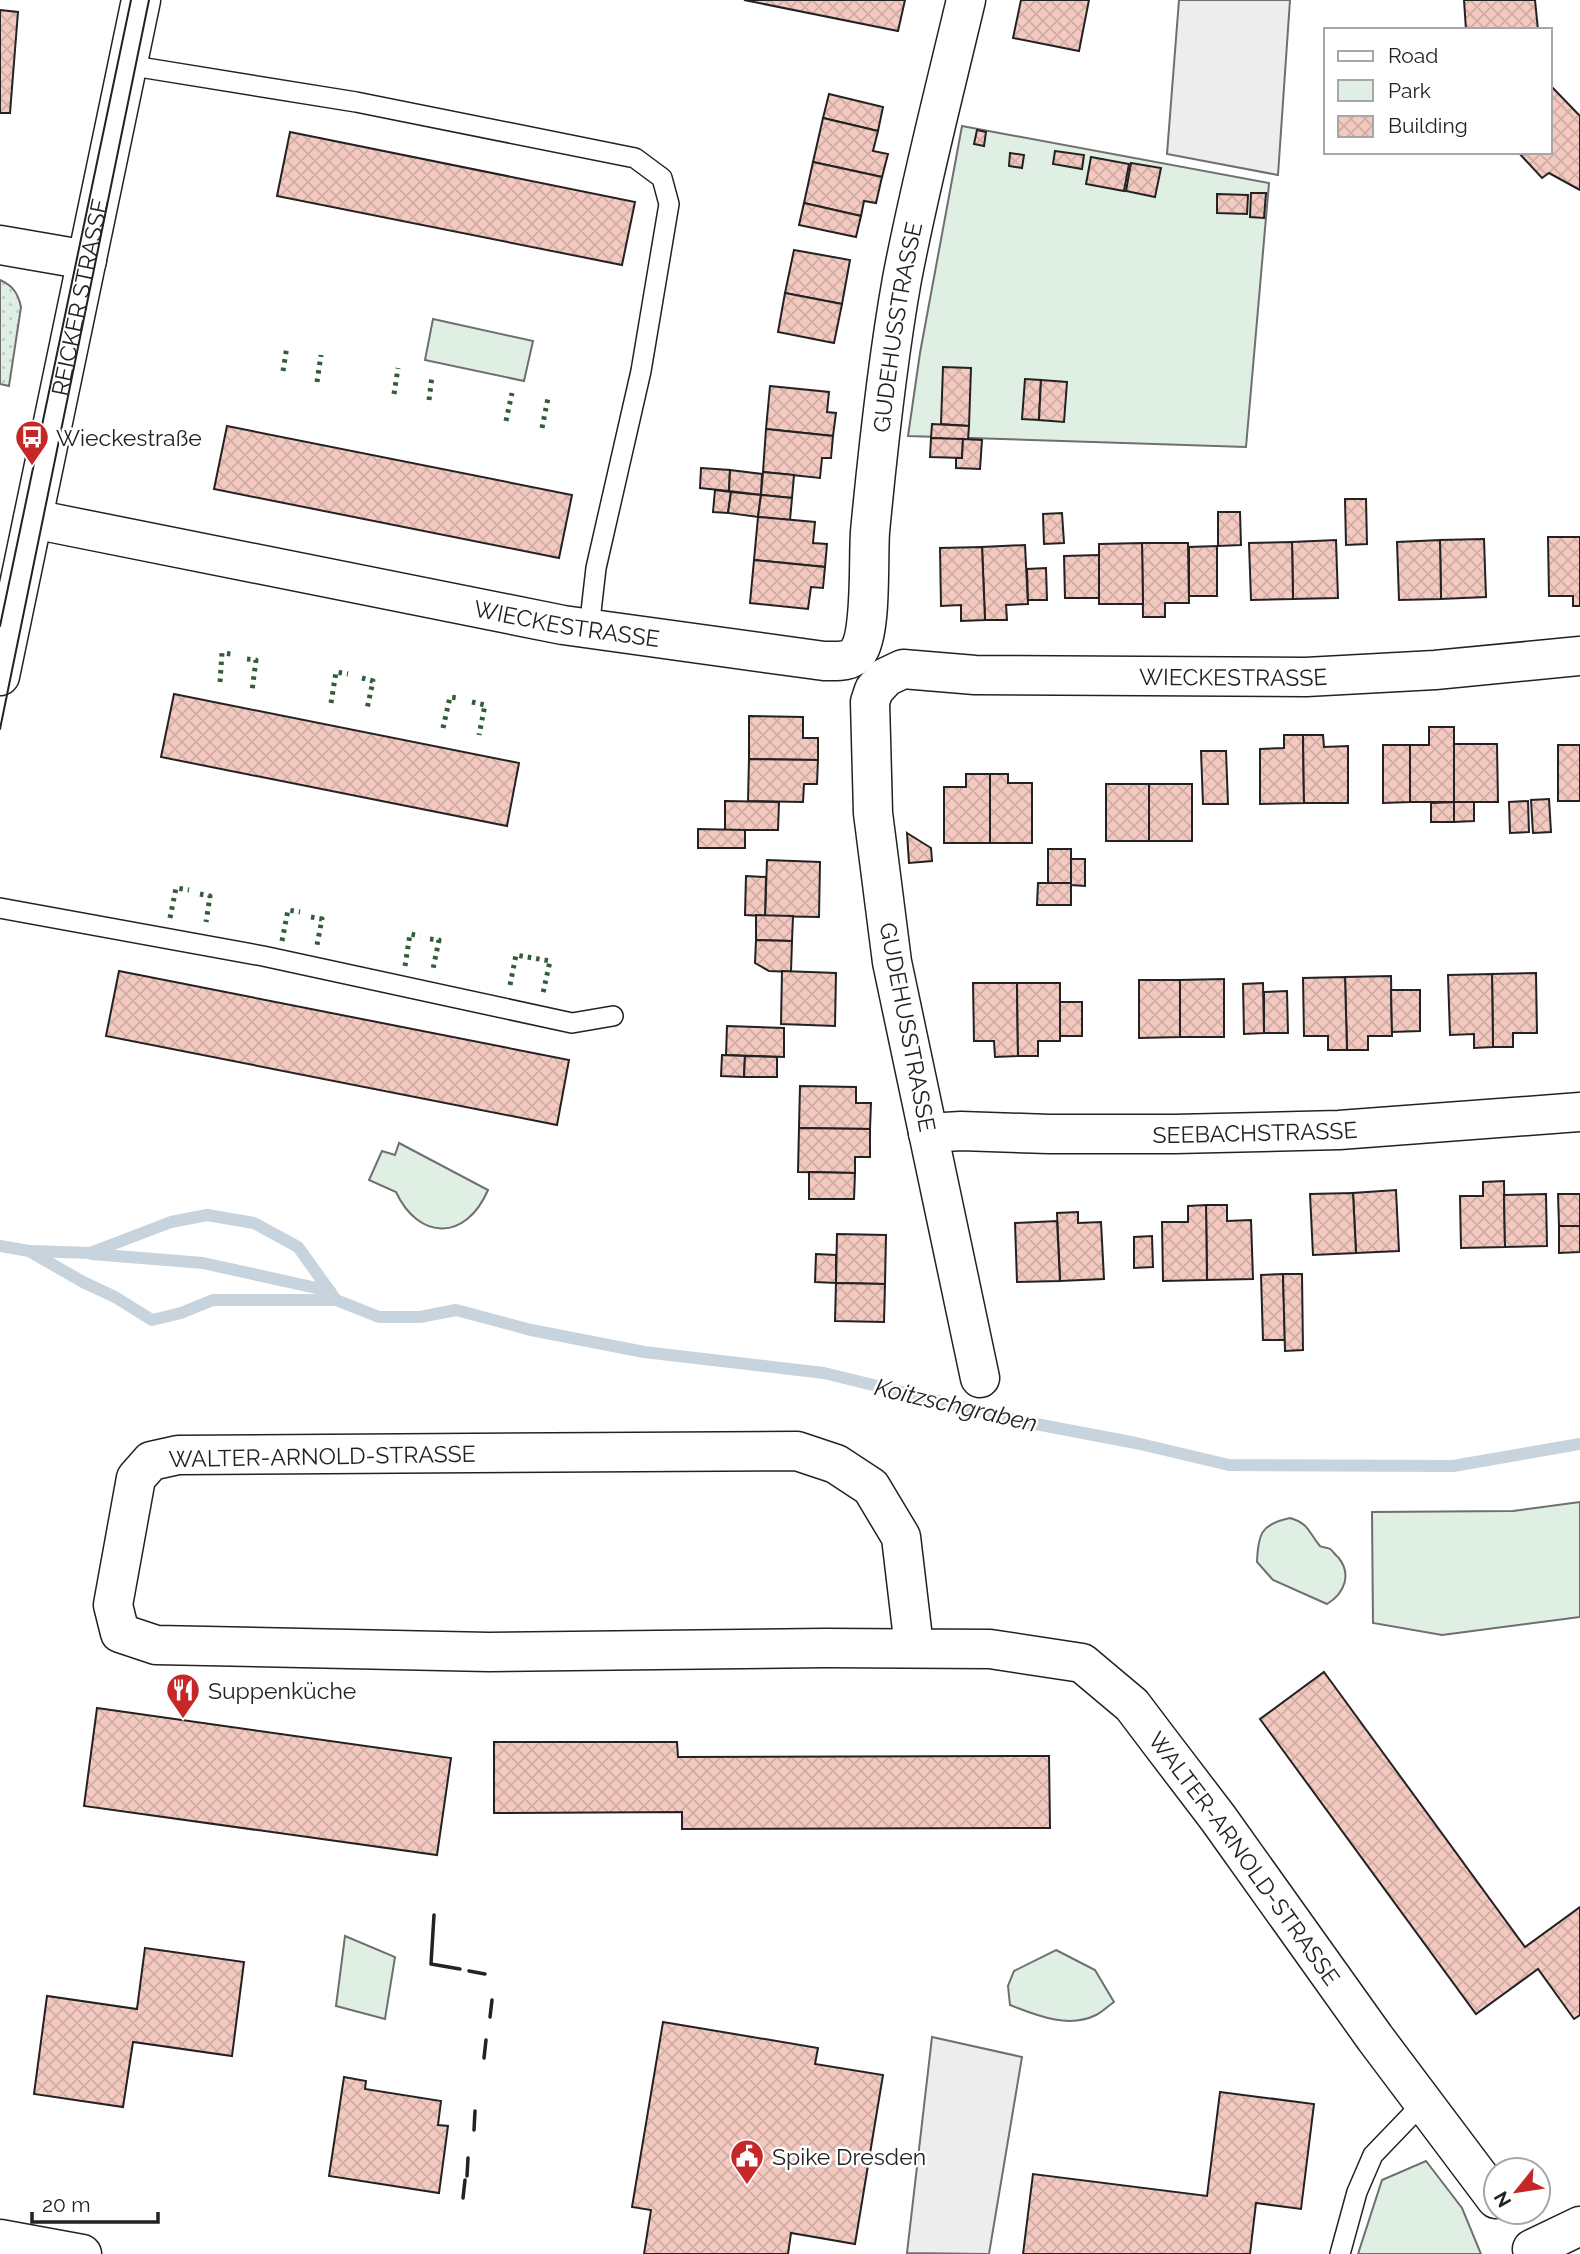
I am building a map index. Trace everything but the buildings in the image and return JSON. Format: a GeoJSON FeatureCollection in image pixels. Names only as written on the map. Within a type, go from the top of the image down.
{"type":"FeatureCollection","features":[{"type":"Feature","properties":{"kind":"street","name":"REICKER STRASSE"},"geometry":{"type":"LineString","coordinates":[[0,676],[141,0]]}},
{"type":"Feature","properties":{"kind":"street","name":"GUDEHUSSTRASSE"},"geometry":{"type":"LineString","coordinates":[[967,0],[929,155],[900,292],[881,424],[869,542],[867,628],[864,643],[874,690],[870,702],[870,750],[876,845],[891,962],[980,1378]]}},
{"type":"Feature","properties":{"kind":"street"},"geometry":{"type":"LineString","coordinates":[[0,245],[87,260]]}},
{"type":"Feature","properties":{"kind":"street","name":"WIECKESTRASSE"},"geometry":{"type":"LineString","coordinates":[[33,519],[589,629],[824,661],[843,661],[871,667],[975,676],[1306,677],[1435,670],[1580,656]]}},
{"type":"Feature","properties":{"kind":"street","name":"SEEBACHSTRASSE"},"geometry":{"type":"LineString","coordinates":[[928,1133],[961,1130],[1049,1134],[1149,1134],[1339,1130],[1580,1112]]}},
{"type":"Feature","properties":{"kind":"street","name":"WALTER-ARNOLD-STRASSE"},"geometry":{"type":"LineString","coordinates":[[914,1647],[901,1537],[871,1487],[836,1464],[797,1451],[178,1455],[151,1461],[136,1478],[113,1605],[120,1633],[156,1645],[489,1653],[990,1648],[1082,1662],[1132,1705],[1218,1818],[1482,2180]]}},
{"type":"Feature","properties":{"kind":"street"},"geometry":{"type":"LineString","coordinates":[[1515,2226],[1533,2251],[1580,2226]]}},
{"type":"Feature","properties":{"kind":"street"},"geometry":{"type":"LineString","coordinates":[[0,2239],[82,2254]]}},
{"type":"Feature","properties":{"kind":"lane"},"geometry":{"type":"LineString","coordinates":[[127,65],[356,102],[635,158],[662,178],[669,204],[640,371],[596,568],[589,629]]}},
{"type":"Feature","properties":{"kind":"lane"},"geometry":{"type":"LineString","coordinates":[[0,908],[263,956],[572,1023],[613,1016]]}},
{"type":"Feature","properties":{"kind":"lane"},"geometry":{"type":"LineString","coordinates":[[1340,2254],[1357,2192],[1373,2155],[1423,2102]]}},
{"type":"Feature","properties":{"kind":"green space"},"geometry":{"type":"Polygon","coordinates":[[[962,126],[1269,183],[1246,447],[908,436],[920,353],[962,126]]]}},
{"type":"Feature","properties":{"kind":"green space"},"geometry":{"type":"Polygon","coordinates":[[[0,280],[14,290],[21,307],[9,386],[0,384],[0,280]]]}},
{"type":"Feature","properties":{"kind":"green space"},"geometry":{"type":"Polygon","coordinates":[[[433,319],[533,341],[524,381],[425,360],[433,319]]]}},
{"type":"Feature","properties":{"kind":"green space"},"geometry":{"type":"Polygon","coordinates":[[[399,1143],[488,1190],[479,1207],[468,1219],[455,1226],[429,1226],[417,1220],[396,1192],[369,1180],[382,1151],[395,1155],[399,1143]]]}},
{"type":"Feature","properties":{"kind":"green space"},"geometry":{"type":"Polygon","coordinates":[[[1580,1502],[1580,1617],[1442,1635],[1373,1623],[1372,1512],[1513,1511],[1580,1502]]]}},
{"type":"Feature","properties":{"kind":"green space"},"geometry":{"type":"Polygon","coordinates":[[[1290,1518],[1305,1526],[1320,1546],[1331,1549],[1342,1563],[1345,1576],[1342,1589],[1327,1604],[1273,1580],[1257,1562],[1258,1544],[1263,1532],[1273,1523],[1290,1518]]]}},
{"type":"Feature","properties":{"kind":"green space"},"geometry":{"type":"Polygon","coordinates":[[[345,1936],[395,1957],[385,2019],[336,2006],[345,1936]]]}},
{"type":"Feature","properties":{"kind":"green space"},"geometry":{"type":"Polygon","coordinates":[[[1056,1950],[1095,1970],[1114,2002],[1096,2015],[1074,2021],[1052,2019],[1010,2005],[1008,1986],[1014,1971],[1056,1950]]]}},
{"type":"Feature","properties":{"kind":"green space"},"geometry":{"type":"Polygon","coordinates":[[[1426,2161],[1462,2208],[1481,2254],[1358,2254],[1382,2180],[1426,2161]]]}},
{"type":"Feature","properties":{"kind":"shaded area"},"geometry":{"type":"Polygon","coordinates":[[[1179,0],[1290,0],[1278,175],[1167,154],[1179,0]]]}},
{"type":"Feature","properties":{"kind":"shaded area"},"geometry":{"type":"Polygon","coordinates":[[[932,2037],[1022,2057],[989,2254],[907,2253],[932,2037]]]}},
{"type":"Feature","properties":{"kind":"waterway","name":"Koitzschgraben"},"geometry":{"type":"LineString","coordinates":[[31,1251],[90,1253],[171,1222],[207,1215],[254,1223],[298,1247],[336,1300]]}},
{"type":"Feature","properties":{"kind":"waterway","name":"Koitzschgraben"},"geometry":{"type":"LineString","coordinates":[[0,1246],[29,1251],[152,1320],[181,1313],[213,1300],[336,1300],[379,1317],[420,1317],[456,1310],[531,1330],[644,1352],[824,1373],[1020,1421],[1136,1443],[1229,1465],[1453,1466],[1580,1444]]}},
{"type":"Feature","properties":{"kind":"waterway","name":"Koitzschgraben"},"geometry":{"type":"LineString","coordinates":[[92,1254],[203,1263],[330,1291]]}},
{"type":"Feature","properties":{"kind":"tram line"},"geometry":{"type":"LineString","coordinates":[[0,626],[131,0]]}},
{"type":"Feature","properties":{"kind":"tram line"},"geometry":{"type":"LineString","coordinates":[[0,729],[149,0]]}},
{"type":"Feature","properties":{"kind":"hedge"},"geometry":{"type":"LineString","coordinates":[[283,371],[287,346]]}},
{"type":"Feature","properties":{"kind":"hedge"},"geometry":{"type":"LineString","coordinates":[[317,382],[321,355]]}},
{"type":"Feature","properties":{"kind":"hedge"},"geometry":{"type":"LineString","coordinates":[[394,394],[398,368]]}},
{"type":"Feature","properties":{"kind":"hedge"},"geometry":{"type":"LineString","coordinates":[[429,400],[432,376]]}},
{"type":"Feature","properties":{"kind":"hedge"},"geometry":{"type":"LineString","coordinates":[[506,421],[512,393]]}},
{"type":"Feature","properties":{"kind":"hedge"},"geometry":{"type":"LineString","coordinates":[[542,428],[548,398]]}},
{"type":"Feature","properties":{"kind":"hedge"},"geometry":{"type":"LineString","coordinates":[[220,682],[222,653],[231,654]]}},
{"type":"Feature","properties":{"kind":"hedge"},"geometry":{"type":"LineString","coordinates":[[247,659],[256,660],[252,691]]}},
{"type":"Feature","properties":{"kind":"hedge"},"geometry":{"type":"LineString","coordinates":[[331,703],[336,672],[348,674]]}},
{"type":"Feature","properties":{"kind":"hedge"},"geometry":{"type":"LineString","coordinates":[[362,678],[373,681],[367,709]]}},
{"type":"Feature","properties":{"kind":"hedge"},"geometry":{"type":"LineString","coordinates":[[443,728],[450,697],[457,698]]}},
{"type":"Feature","properties":{"kind":"hedge"},"geometry":{"type":"LineString","coordinates":[[472,702],[485,705],[479,735]]}},
{"type":"Feature","properties":{"kind":"hedge"},"geometry":{"type":"LineString","coordinates":[[170,918],[176,888],[189,890]]}},
{"type":"Feature","properties":{"kind":"hedge"},"geometry":{"type":"LineString","coordinates":[[200,894],[210,896],[206,922]]}},
{"type":"Feature","properties":{"kind":"hedge"},"geometry":{"type":"LineString","coordinates":[[282,941],[288,910],[300,912]]}},
{"type":"Feature","properties":{"kind":"hedge"},"geometry":{"type":"LineString","coordinates":[[311,917],[322,919],[317,945]]}},
{"type":"Feature","properties":{"kind":"hedge"},"geometry":{"type":"LineString","coordinates":[[405,966],[410,934],[420,936]]}},
{"type":"Feature","properties":{"kind":"hedge"},"geometry":{"type":"LineString","coordinates":[[430,939],[439,940],[433,969]]}},
{"type":"Feature","properties":{"kind":"hedge"},"geometry":{"type":"LineString","coordinates":[[510,985],[516,955],[550,961],[543,993]]}},
{"type":"Feature","properties":{"kind":"wall"},"geometry":{"type":"LineString","coordinates":[[434,1915],[431,1964],[460,1969]]}},
{"type":"Feature","properties":{"kind":"wall"},"geometry":{"type":"LineString","coordinates":[[469,1971],[485,1974]]}},
{"type":"Feature","properties":{"kind":"wall"},"geometry":{"type":"LineString","coordinates":[[490,2017],[492,2000]]}},
{"type":"Feature","properties":{"kind":"wall"},"geometry":{"type":"LineString","coordinates":[[484,2058],[486,2040]]}},
{"type":"Feature","properties":{"kind":"wall"},"geometry":{"type":"LineString","coordinates":[[474,2130],[475,2111]]}},
{"type":"Feature","properties":{"kind":"wall"},"geometry":{"type":"LineString","coordinates":[[467,2176],[468,2158]]}},
{"type":"Feature","properties":{"kind":"wall"},"geometry":{"type":"LineString","coordinates":[[463,2198],[465,2180]]}},
{"type":"Feature","properties":{"kind":"place","name":"Wieckestraße"},"geometry":{"type":"Point","coordinates":[32,467]}},
{"type":"Feature","properties":{"kind":"place","name":"Suppenküche"},"geometry":{"type":"Point","coordinates":[183,1720]}},
{"type":"Feature","properties":{"kind":"place","name":"Spike Dresden"},"geometry":{"type":"Point","coordinates":[747,2186]}}]}
